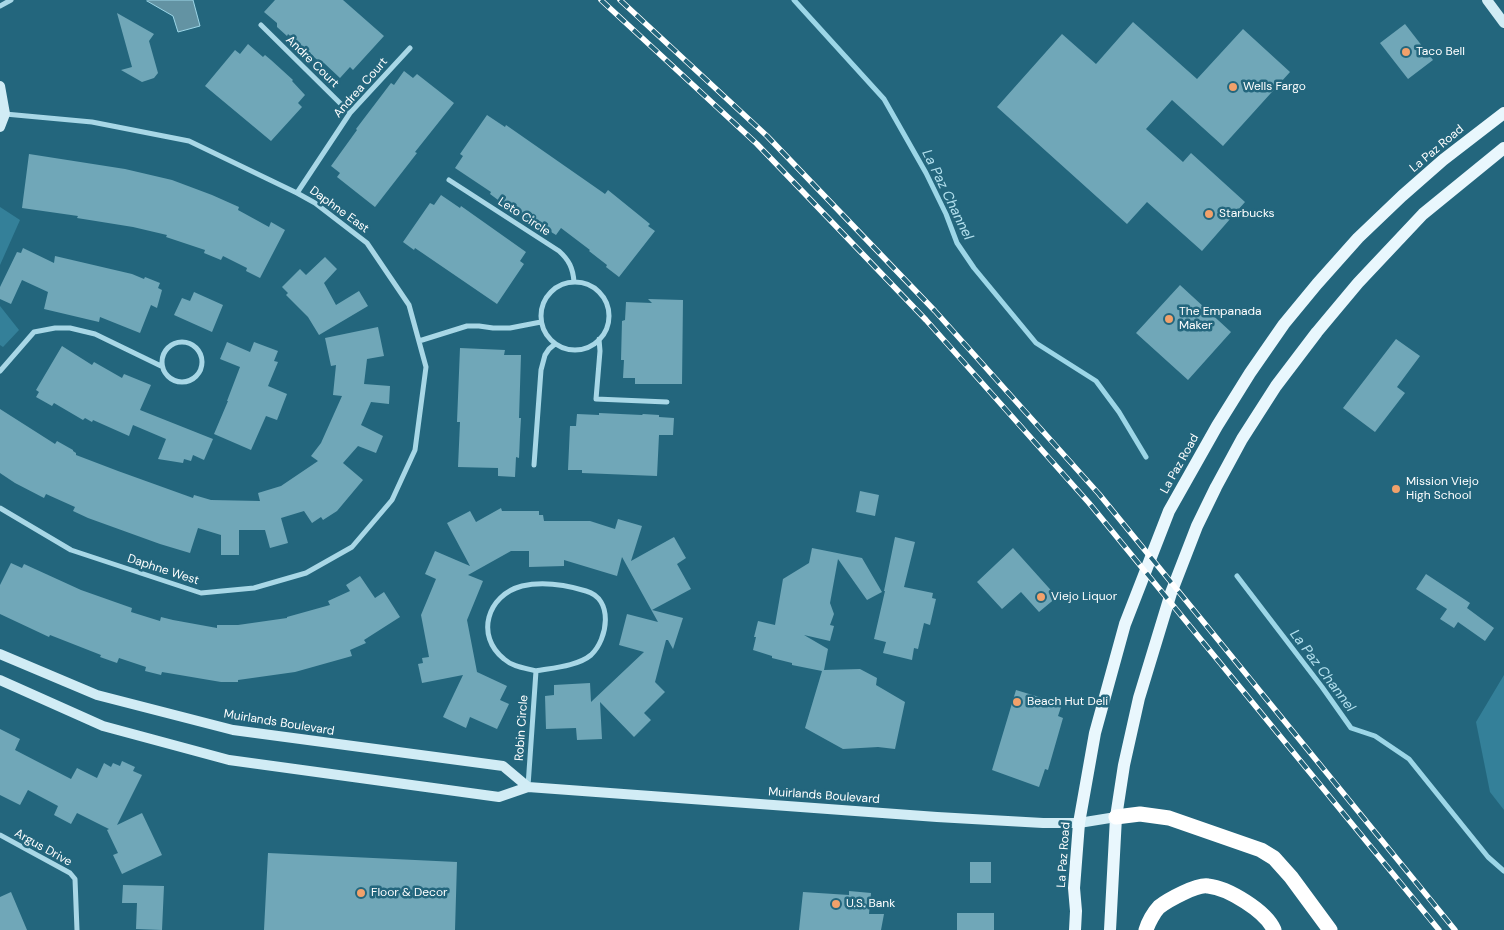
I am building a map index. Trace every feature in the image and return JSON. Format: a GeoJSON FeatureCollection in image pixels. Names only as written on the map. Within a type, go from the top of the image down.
{"type":"FeatureCollection","features":[{"type":"Feature","properties":{"kind":"highway"},"geometry":{"type":"LineString","coordinates":[[1116,817],[1140,814],[1169,818],[1262,850],[1274,858],[1291,876],[1330,930]]}},
{"type":"Feature","properties":{"kind":"highway"},"geometry":{"type":"LineString","coordinates":[[1146,930],[1158,908],[1195,887],[1208,886],[1242,899],[1256,909],[1274,930]]}},
{"type":"Feature","properties":{"kind":"main road"},"geometry":{"type":"LineString","coordinates":[[1487,0],[1504,23]]}},
{"type":"Feature","properties":{"kind":"main road"},"geometry":{"type":"LineString","coordinates":[[0,86],[5,114],[0,127]]}},
{"type":"Feature","properties":{"kind":"main road","name":"La Paz Road"},"geometry":{"type":"LineString","coordinates":[[1075,930],[1074,888],[1079,823],[1095,732],[1125,624],[1169,511],[1217,426],[1250,373],[1284,324],[1317,284],[1358,238],[1402,196],[1443,160],[1504,113]]}},
{"type":"Feature","properties":{"kind":"main road"},"geometry":{"type":"LineString","coordinates":[[1110,930],[1116,817],[1124,765],[1143,682],[1171,593],[1197,526],[1216,486],[1242,439],[1276,386],[1317,332],[1358,283],[1423,214],[1504,148]]}},
{"type":"Feature","properties":{"kind":"main road","name":"Muirlands Boulevard"},"geometry":{"type":"LineString","coordinates":[[0,654],[97,695],[224,727],[384,751],[503,766],[528,787]]}},
{"type":"Feature","properties":{"kind":"main road","name":"Muirlands Boulevard"},"geometry":{"type":"LineString","coordinates":[[0,680],[103,726],[229,760],[499,797],[528,787],[1043,823],[1079,823],[1116,817]]}},
{"type":"Feature","properties":{"kind":"street"},"geometry":{"type":"LineString","coordinates":[[0,6],[11,0]]}},
{"type":"Feature","properties":{"kind":"street","name":"Andre Court"},"geometry":{"type":"LineString","coordinates":[[261,25],[350,113]]}},
{"type":"Feature","properties":{"kind":"street","name":"Andrea Court"},"geometry":{"type":"LineString","coordinates":[[297,193],[350,113],[410,48]]}},
{"type":"Feature","properties":{"kind":"street","name":"Daphne East"},"geometry":{"type":"LineString","coordinates":[[5,114],[92,122],[189,142],[297,193],[314,203],[367,243],[409,305],[426,367],[415,450],[392,500]]}},
{"type":"Feature","properties":{"kind":"street","name":"Leto Circle"},"geometry":{"type":"LineString","coordinates":[[449,180],[559,252],[571,264],[574,282]]}},
{"type":"Feature","properties":{"kind":"street"},"geometry":{"type":"LineString","coordinates":[[574,282],[596,289],[603,297],[608,308],[608,319],[605,330],[599,339],[583,349],[573,350],[555,344],[544,331],[541,322],[541,312],[548,294],[564,284],[574,282]]}},
{"type":"Feature","properties":{"kind":"street"},"geometry":{"type":"LineString","coordinates":[[419,341],[467,326],[510,328],[541,322]]}},
{"type":"Feature","properties":{"kind":"street"},"geometry":{"type":"LineString","coordinates":[[0,371],[34,332],[55,328],[70,328],[94,334],[161,366],[163,372],[172,381],[185,382],[191,380],[200,372],[202,359],[200,353],[189,343],[175,343],[164,352],[161,366]]}},
{"type":"Feature","properties":{"kind":"street"},"geometry":{"type":"LineString","coordinates":[[599,339],[600,351],[596,399],[667,402]]}},
{"type":"Feature","properties":{"kind":"street"},"geometry":{"type":"LineString","coordinates":[[534,465],[541,370],[545,355],[555,344]]}},
{"type":"Feature","properties":{"kind":"street","name":"Daphne West"},"geometry":{"type":"LineString","coordinates":[[0,508],[72,550],[201,593],[254,588],[306,573],[352,547],[392,500]]}},
{"type":"Feature","properties":{"kind":"street"},"geometry":{"type":"LineString","coordinates":[[552,584],[591,592],[602,603],[607,620],[603,637],[590,655],[572,664],[536,671],[516,666],[504,659],[493,648],[488,634],[488,620],[494,604],[506,593],[522,586],[552,584]]}},
{"type":"Feature","properties":{"kind":"street","name":"Robin Circle"},"geometry":{"type":"LineString","coordinates":[[528,787],[536,671]]}},
{"type":"Feature","properties":{"kind":"street","name":"Argus Drive"},"geometry":{"type":"LineString","coordinates":[[0,835],[70,873],[75,880],[77,930]]}},
{"type":"Feature","properties":{"kind":"shaded area"},"geometry":{"type":"Polygon","coordinates":[[[148,0],[193,0],[200,26],[178,32],[173,16],[148,0]]]}},
{"type":"Feature","properties":{"kind":"shaded area"},"geometry":{"type":"Polygon","coordinates":[[[0,207],[20,220],[0,265],[0,207]]]}},
{"type":"Feature","properties":{"kind":"shaded area"},"geometry":{"type":"Polygon","coordinates":[[[0,306],[19,330],[3,347],[0,345],[0,306]]]}},
{"type":"Feature","properties":{"kind":"shaded area"},"geometry":{"type":"Polygon","coordinates":[[[1504,675],[1504,810],[1490,792],[1476,722],[1504,675]]]}},
{"type":"Feature","properties":{"kind":"building"},"geometry":{"type":"Polygon","coordinates":[[[275,0],[343,0],[384,36],[353,70],[350,67],[340,78],[288,34],[287,36],[277,27],[277,23],[264,12],[275,0]]]}},
{"type":"Feature","properties":{"kind":"building"},"geometry":{"type":"Polygon","coordinates":[[[117,13],[154,34],[149,41],[158,73],[154,78],[142,82],[121,70],[132,67],[117,13]]]}},
{"type":"Feature","properties":{"kind":"building"},"geometry":{"type":"Polygon","coordinates":[[[1133,22],[1197,79],[1243,29],[1290,72],[1223,146],[1172,100],[1146,129],[1183,162],[1191,153],[1245,202],[1202,251],[1147,202],[1127,224],[997,107],[1062,34],[1096,64],[1133,22]]]}},
{"type":"Feature","properties":{"kind":"building","name":"Taco Bell"},"geometry":{"type":"Polygon","coordinates":[[[1405,24],[1433,60],[1408,79],[1380,43],[1405,24]]]}},
{"type":"Feature","properties":{"kind":"building"},"geometry":{"type":"Polygon","coordinates":[[[248,44],[263,57],[265,55],[271,60],[293,80],[305,95],[298,103],[302,107],[271,141],[205,86],[235,50],[240,54],[248,44]]]}},
{"type":"Feature","properties":{"kind":"building"},"geometry":{"type":"Polygon","coordinates":[[[404,71],[413,78],[417,74],[454,103],[375,207],[337,177],[340,173],[331,166],[391,83],[394,85],[404,71]]]}},
{"type":"Feature","properties":{"kind":"building"},"geometry":{"type":"Polygon","coordinates":[[[487,115],[505,127],[506,125],[605,194],[608,190],[650,224],[648,226],[655,231],[619,277],[606,267],[607,265],[590,250],[561,228],[556,235],[527,217],[525,220],[490,194],[491,192],[455,168],[463,156],[460,154],[487,115]]]}},
{"type":"Feature","properties":{"kind":"building"},"geometry":{"type":"Polygon","coordinates":[[[29,154],[125,169],[172,180],[239,207],[238,210],[269,227],[271,222],[285,230],[260,278],[246,271],[247,268],[223,256],[221,260],[204,253],[205,250],[166,237],[167,235],[133,227],[77,218],[78,216],[22,208],[29,154]]]}},
{"type":"Feature","properties":{"kind":"building"},"geometry":{"type":"Polygon","coordinates":[[[441,195],[460,208],[461,206],[526,252],[520,261],[524,264],[497,304],[415,248],[414,250],[403,242],[430,203],[434,205],[441,195]]]}},
{"type":"Feature","properties":{"kind":"building"},"geometry":{"type":"Polygon","coordinates":[[[23,248],[54,263],[55,256],[132,274],[144,279],[145,277],[160,283],[158,288],[162,290],[157,308],[151,305],[140,333],[100,317],[99,322],[44,309],[48,292],[22,280],[11,304],[0,299],[0,287],[17,252],[21,253],[23,248]]]}},
{"type":"Feature","properties":{"kind":"building"},"geometry":{"type":"Polygon","coordinates":[[[325,257],[337,269],[324,283],[336,305],[359,291],[368,306],[319,335],[308,317],[286,295],[288,293],[282,287],[300,269],[306,275],[325,257]]]}},
{"type":"Feature","properties":{"kind":"building"},"geometry":{"type":"Polygon","coordinates":[[[1180,285],[1231,332],[1188,380],[1136,333],[1180,285]]]}},
{"type":"Feature","properties":{"kind":"building"},"geometry":{"type":"Polygon","coordinates":[[[194,292],[223,305],[212,332],[174,315],[182,298],[190,301],[194,292]]]}},
{"type":"Feature","properties":{"kind":"building"},"geometry":{"type":"Polygon","coordinates":[[[648,299],[683,300],[682,384],[635,384],[635,378],[623,378],[624,360],[621,360],[622,321],[625,320],[626,302],[652,303],[648,299]]]}},
{"type":"Feature","properties":{"kind":"building"},"geometry":{"type":"Polygon","coordinates":[[[378,327],[384,356],[367,359],[364,384],[390,386],[389,404],[371,402],[361,425],[383,436],[376,453],[358,446],[343,463],[363,480],[337,511],[323,520],[321,517],[312,523],[304,511],[281,518],[288,543],[270,548],[265,530],[239,530],[239,555],[221,555],[221,535],[198,528],[190,553],[88,518],[73,511],[75,507],[46,494],[44,498],[0,473],[0,409],[55,444],[57,441],[73,450],[76,455],[193,498],[194,495],[211,500],[260,501],[258,493],[281,486],[318,461],[311,456],[321,443],[342,396],[333,395],[336,365],[331,366],[325,338],[378,327]]]}},
{"type":"Feature","properties":{"kind":"building"},"geometry":{"type":"Polygon","coordinates":[[[1396,339],[1420,356],[1397,387],[1405,393],[1375,432],[1343,408],[1396,339]]]}},
{"type":"Feature","properties":{"kind":"building"},"geometry":{"type":"Polygon","coordinates":[[[227,342],[250,352],[254,342],[278,351],[274,361],[278,362],[268,386],[287,394],[277,420],[266,416],[251,450],[214,434],[240,367],[220,359],[227,342]]]}},
{"type":"Feature","properties":{"kind":"building"},"geometry":{"type":"Polygon","coordinates":[[[62,346],[92,365],[94,362],[122,378],[124,374],[151,385],[140,410],[213,439],[204,460],[193,455],[191,461],[184,459],[183,463],[158,459],[166,439],[133,425],[129,436],[93,420],[92,422],[85,418],[83,420],[54,403],[52,406],[36,397],[39,392],[36,390],[62,346]]]}},
{"type":"Feature","properties":{"kind":"building"},"geometry":{"type":"Polygon","coordinates":[[[460,348],[505,350],[504,355],[521,355],[519,418],[521,418],[519,458],[516,457],[515,477],[498,476],[498,468],[458,467],[460,422],[457,422],[460,348]]]}},
{"type":"Feature","properties":{"kind":"building"},"geometry":{"type":"Polygon","coordinates":[[[599,413],[659,415],[659,417],[674,418],[673,435],[659,435],[657,476],[582,473],[582,470],[568,470],[570,426],[576,426],[577,414],[599,415],[599,413]]]}},
{"type":"Feature","properties":{"kind":"building"},"geometry":{"type":"Polygon","coordinates":[[[860,491],[879,495],[875,516],[856,512],[860,491]]]}},
{"type":"Feature","properties":{"kind":"building"},"geometry":{"type":"Polygon","coordinates":[[[501,508],[502,511],[539,511],[539,515],[543,515],[544,521],[590,521],[615,529],[618,519],[642,526],[631,561],[674,537],[686,558],[677,564],[691,589],[652,610],[683,618],[673,649],[668,640],[666,640],[655,682],[665,692],[644,713],[651,720],[634,737],[600,702],[602,739],[577,740],[576,728],[546,729],[545,696],[554,695],[554,685],[590,683],[591,702],[644,652],[619,645],[627,614],[658,622],[622,557],[617,576],[564,560],[564,566],[529,567],[529,551],[511,551],[468,575],[483,581],[467,620],[477,672],[507,686],[500,700],[509,704],[497,729],[470,717],[466,728],[443,717],[463,675],[422,683],[418,664],[423,663],[422,658],[429,657],[421,615],[436,579],[425,574],[435,551],[470,566],[447,523],[470,511],[476,522],[501,508]]]}},
{"type":"Feature","properties":{"kind":"building"},"geometry":{"type":"Polygon","coordinates":[[[895,537],[915,542],[904,587],[933,593],[932,598],[936,599],[930,625],[924,623],[918,649],[914,648],[912,660],[883,653],[886,642],[874,639],[895,537]]]}},
{"type":"Feature","properties":{"kind":"building"},"geometry":{"type":"Polygon","coordinates":[[[812,548],[862,558],[882,592],[867,600],[838,559],[830,603],[834,614],[830,625],[834,626],[830,641],[804,635],[828,649],[824,670],[860,669],[877,678],[876,685],[905,702],[895,749],[878,747],[843,749],[805,728],[822,671],[792,665],[792,663],[772,658],[772,656],[753,650],[758,621],[775,625],[783,579],[809,563],[812,548]]]}},
{"type":"Feature","properties":{"kind":"building"},"geometry":{"type":"Polygon","coordinates":[[[1013,548],[1057,597],[1039,612],[1021,592],[1002,609],[977,582],[1013,548]]]}},
{"type":"Feature","properties":{"kind":"building"},"geometry":{"type":"Polygon","coordinates":[[[11,563],[22,568],[24,564],[81,590],[132,608],[131,612],[160,621],[161,617],[217,628],[217,625],[238,625],[287,618],[330,605],[328,601],[350,591],[346,585],[360,576],[375,598],[384,592],[400,617],[364,640],[366,643],[350,650],[352,656],[295,672],[238,680],[238,682],[221,682],[162,672],[161,675],[145,671],[146,667],[119,658],[117,663],[100,657],[101,655],[50,635],[49,637],[0,614],[0,585],[11,563]]]}},
{"type":"Feature","properties":{"kind":"building"},"geometry":{"type":"Polygon","coordinates":[[[1426,574],[1470,603],[1467,608],[1494,628],[1485,641],[1458,622],[1454,628],[1440,619],[1447,609],[1416,589],[1426,574]]]}},
{"type":"Feature","properties":{"kind":"building"},"geometry":{"type":"Polygon","coordinates":[[[1016,690],[1062,704],[1058,716],[1063,718],[1048,770],[1045,769],[1039,787],[992,770],[1016,690]]]}},
{"type":"Feature","properties":{"kind":"building"},"geometry":{"type":"Polygon","coordinates":[[[0,729],[20,739],[15,750],[71,779],[77,768],[97,778],[104,763],[111,767],[113,763],[120,766],[122,761],[135,767],[133,771],[142,775],[117,825],[142,813],[162,855],[122,874],[113,855],[118,853],[107,830],[109,829],[77,813],[71,824],[54,815],[58,806],[28,790],[20,805],[0,795],[0,729]]]}},
{"type":"Feature","properties":{"kind":"building","name":"Floor & Decor"},"geometry":{"type":"Polygon","coordinates":[[[268,853],[457,862],[455,930],[264,930],[268,853]]]}},
{"type":"Feature","properties":{"kind":"building"},"geometry":{"type":"Polygon","coordinates":[[[970,862],[991,862],[991,883],[970,883],[970,862]]]}},
{"type":"Feature","properties":{"kind":"building"},"geometry":{"type":"Polygon","coordinates":[[[123,885],[164,886],[162,930],[136,929],[137,903],[122,903],[123,885]]]}},
{"type":"Feature","properties":{"kind":"building","name":"U.S. Bank"},"geometry":{"type":"Polygon","coordinates":[[[849,891],[871,893],[869,914],[884,914],[881,930],[799,930],[803,892],[849,895],[849,891]]]}},
{"type":"Feature","properties":{"kind":"building"},"geometry":{"type":"Polygon","coordinates":[[[11,892],[27,930],[0,930],[0,897],[11,892]]]}},
{"type":"Feature","properties":{"kind":"building"},"geometry":{"type":"Polygon","coordinates":[[[957,913],[994,913],[994,930],[957,930],[957,913]]]}},
{"type":"Feature","properties":{"kind":"waterway","name":"La Paz Channel"},"geometry":{"type":"LineString","coordinates":[[794,0],[884,99],[926,173],[946,214],[957,243],[974,268],[1036,343],[1096,381],[1119,412],[1146,457]]}},
{"type":"Feature","properties":{"kind":"waterway","name":"La Paz Channel"},"geometry":{"type":"LineString","coordinates":[[1237,576],[1351,728],[1375,736],[1409,759],[1488,857],[1504,871]]}},
{"type":"Feature","properties":{"kind":"railway"},"geometry":{"type":"LineString","coordinates":[[601,0],[757,144],[926,320],[1089,503],[1439,930]]}},
{"type":"Feature","properties":{"kind":"railway"},"geometry":{"type":"LineString","coordinates":[[620,0],[767,136],[935,311],[1099,494],[1455,930]]}},
{"type":"Feature","properties":{"kind":"place","name":"Taco Bell"},"geometry":{"type":"Point","coordinates":[1406,52]}},
{"type":"Feature","properties":{"kind":"place","name":"Wells Fargo"},"geometry":{"type":"Point","coordinates":[1233,87]}},
{"type":"Feature","properties":{"kind":"place","name":"Starbucks"},"geometry":{"type":"Point","coordinates":[1209,214]}},
{"type":"Feature","properties":{"kind":"place","name":"The Empanada Maker"},"geometry":{"type":"Point","coordinates":[1169,319]}},
{"type":"Feature","properties":{"kind":"place","name":"Mission Viejo High School"},"geometry":{"type":"Point","coordinates":[1396,489]}},
{"type":"Feature","properties":{"kind":"place","name":"Viejo Liquor"},"geometry":{"type":"Point","coordinates":[1041,597]}},
{"type":"Feature","properties":{"kind":"place","name":"Beach Hut Deli"},"geometry":{"type":"Point","coordinates":[1017,702]}},
{"type":"Feature","properties":{"kind":"place","name":"Floor & Decor"},"geometry":{"type":"Point","coordinates":[361,893]}},
{"type":"Feature","properties":{"kind":"place","name":"U.S. Bank"},"geometry":{"type":"Point","coordinates":[836,904]}}]}
